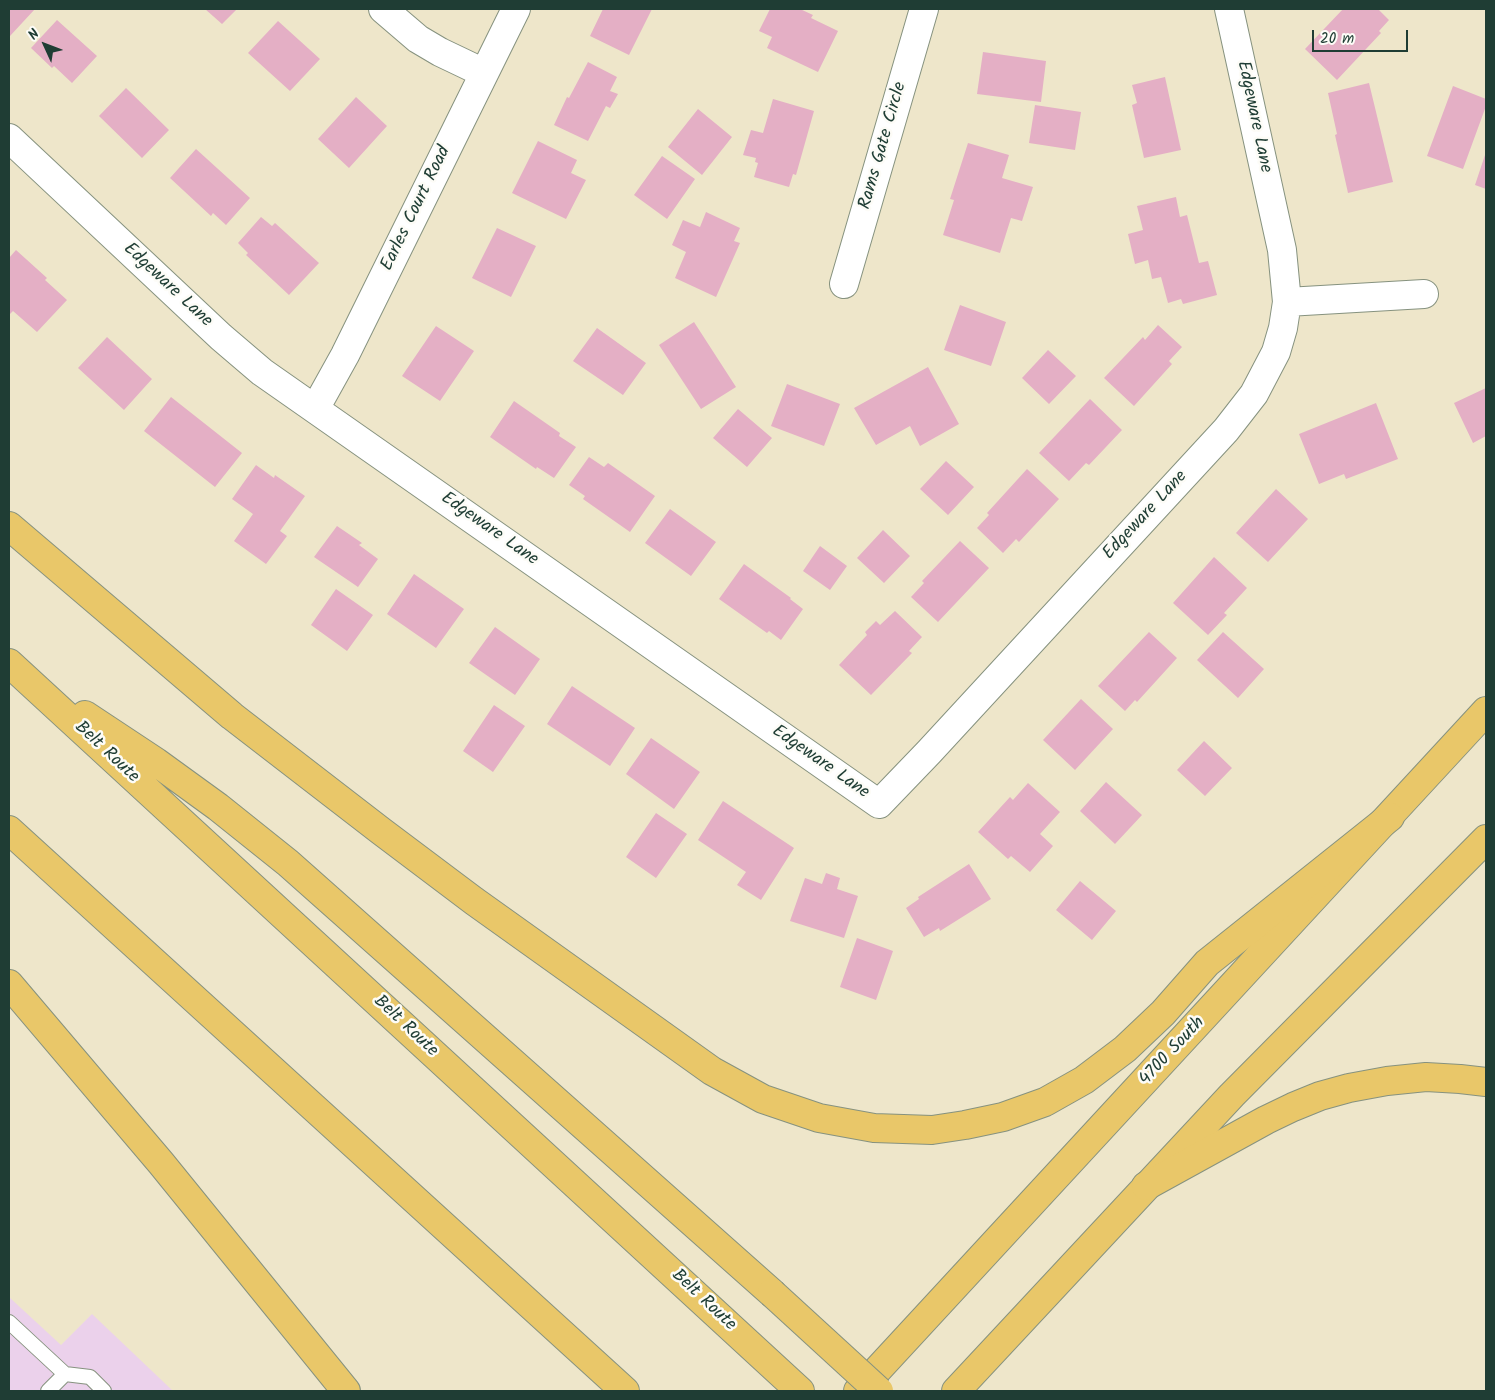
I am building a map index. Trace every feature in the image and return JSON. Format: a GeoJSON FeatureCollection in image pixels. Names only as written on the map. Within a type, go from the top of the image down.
{"type":"FeatureCollection","features":[{"type":"Feature","properties":{"kind":"main road"},"geometry":{"type":"LineString","coordinates":[[9,526],[232,716],[474,901],[712,1071],[763,1099],[819,1118],[874,1128],[932,1130],[1003,1117],[1044,1102],[1084,1080],[1125,1049],[1163,1013],[1207,963],[1390,817]]}},
{"type":"Feature","properties":{"kind":"main road"},"geometry":{"type":"LineString","coordinates":[[17,671],[156,762],[288,863],[880,1391]]}},
{"type":"Feature","properties":{"kind":"main road","name":"Belt Route"},"geometry":{"type":"LineString","coordinates":[[17,671],[800,1391]]}},
{"type":"Feature","properties":{"kind":"main road","name":"4700 South"},"geometry":{"type":"LineString","coordinates":[[858,1391],[1486,711]]}},
{"type":"Feature","properties":{"kind":"main road"},"geometry":{"type":"LineString","coordinates":[[9,830],[625,1391]]}},
{"type":"Feature","properties":{"kind":"main road"},"geometry":{"type":"LineString","coordinates":[[956,1391],[1232,1095],[1486,839]]}},
{"type":"Feature","properties":{"kind":"main road"},"geometry":{"type":"LineString","coordinates":[[9,984],[161,1163],[346,1391]]}},
{"type":"Feature","properties":{"kind":"main road"},"geometry":{"type":"LineString","coordinates":[[1146,1186],[1266,1120],[1320,1096],[1349,1088],[1388,1081],[1426,1077],[1460,1078],[1486,1082]]}},
{"type":"Feature","properties":{"kind":"street"},"geometry":{"type":"LineString","coordinates":[[383,9],[418,39],[484,73]]}},
{"type":"Feature","properties":{"kind":"street","name":"Earles Court Road"},"geometry":{"type":"LineString","coordinates":[[315,408],[345,355],[516,9]]}},
{"type":"Feature","properties":{"kind":"street","name":"Rams Gate Circle"},"geometry":{"type":"LineString","coordinates":[[844,284],[924,9]]}},
{"type":"Feature","properties":{"kind":"street","name":"Edgeware Lane"},"geometry":{"type":"LineString","coordinates":[[9,138],[221,337],[262,372],[879,804],[930,752],[1226,430],[1254,394],[1276,352],[1283,328],[1287,302],[1282,250],[1229,9]]}},
{"type":"Feature","properties":{"kind":"street"},"geometry":{"type":"LineString","coordinates":[[1287,302],[1424,294]]}},
{"type":"Feature","properties":{"kind":"lane"},"geometry":{"type":"LineString","coordinates":[[9,1322],[65,1374],[90,1378],[104,1391]]}},
{"type":"Feature","properties":{"kind":"lane"},"geometry":{"type":"LineString","coordinates":[[48,1391],[65,1374]]}},
{"type":"Feature","properties":{"kind":"shaded area"},"geometry":{"type":"Polygon","coordinates":[[[9,1297],[61,1345],[92,1314],[173,1391],[9,1391],[9,1297]]]}},
{"type":"Feature","properties":{"kind":"building"},"geometry":{"type":"Polygon","coordinates":[[[9,9],[35,9],[10,36],[9,34],[9,9]]]}},
{"type":"Feature","properties":{"kind":"building"},"geometry":{"type":"Polygon","coordinates":[[[205,9],[237,9],[222,24],[205,9]]]}},
{"type":"Feature","properties":{"kind":"building"},"geometry":{"type":"Polygon","coordinates":[[[603,9],[652,9],[629,55],[590,36],[603,9]]]}},
{"type":"Feature","properties":{"kind":"building"},"geometry":{"type":"Polygon","coordinates":[[[770,9],[800,9],[813,15],[811,18],[838,31],[818,72],[767,48],[772,37],[759,31],[770,9]]]}},
{"type":"Feature","properties":{"kind":"building"},"geometry":{"type":"Polygon","coordinates":[[[1343,9],[1378,9],[1389,20],[1379,31],[1381,33],[1337,80],[1305,49],[1343,9]]]}},
{"type":"Feature","properties":{"kind":"building"},"geometry":{"type":"Polygon","coordinates":[[[57,20],[97,56],[72,83],[54,66],[52,68],[31,48],[57,20]]]}},
{"type":"Feature","properties":{"kind":"building"},"geometry":{"type":"Polygon","coordinates":[[[278,21],[320,59],[290,91],[248,53],[278,21]]]}},
{"type":"Feature","properties":{"kind":"building"},"geometry":{"type":"Polygon","coordinates":[[[983,52],[1046,61],[1041,102],[977,94],[983,52]]]}},
{"type":"Feature","properties":{"kind":"building"},"geometry":{"type":"Polygon","coordinates":[[[588,62],[617,77],[610,91],[618,94],[610,108],[606,106],[588,141],[554,125],[567,97],[569,98],[588,62]]]}},
{"type":"Feature","properties":{"kind":"building"},"geometry":{"type":"Polygon","coordinates":[[[1165,77],[1181,150],[1144,158],[1132,105],[1137,103],[1132,85],[1165,77]]]}},
{"type":"Feature","properties":{"kind":"building"},"geometry":{"type":"Polygon","coordinates":[[[1369,83],[1393,182],[1348,193],[1328,93],[1369,83]]]}},
{"type":"Feature","properties":{"kind":"building"},"geometry":{"type":"Polygon","coordinates":[[[1453,86],[1486,99],[1486,106],[1463,169],[1427,156],[1453,86]]]}},
{"type":"Feature","properties":{"kind":"building"},"geometry":{"type":"Polygon","coordinates":[[[126,88],[169,130],[142,158],[99,116],[126,88]]]}},
{"type":"Feature","properties":{"kind":"building"},"geometry":{"type":"Polygon","coordinates":[[[356,97],[387,126],[349,168],[318,139],[356,97]]]}},
{"type":"Feature","properties":{"kind":"building"},"geometry":{"type":"Polygon","coordinates":[[[773,99],[814,111],[796,175],[793,174],[789,187],[754,177],[758,163],[755,162],[756,158],[743,155],[751,130],[763,133],[773,99]]]}},
{"type":"Feature","properties":{"kind":"building"},"geometry":{"type":"Polygon","coordinates":[[[1035,105],[1081,112],[1075,150],[1029,143],[1035,105]]]}},
{"type":"Feature","properties":{"kind":"building"},"geometry":{"type":"Polygon","coordinates":[[[698,109],[732,137],[702,175],[668,147],[698,109]]]}},
{"type":"Feature","properties":{"kind":"building"},"geometry":{"type":"Polygon","coordinates":[[[538,141],[577,160],[571,173],[586,180],[566,219],[512,193],[538,141]]]}},
{"type":"Feature","properties":{"kind":"building"},"geometry":{"type":"Polygon","coordinates":[[[968,143],[1009,155],[1002,178],[1033,187],[1022,221],[1011,218],[1000,253],[943,235],[954,200],[950,199],[968,143]]]}},
{"type":"Feature","properties":{"kind":"building"},"geometry":{"type":"Polygon","coordinates":[[[196,149],[250,198],[226,225],[213,213],[211,216],[170,178],[196,149]]]}},
{"type":"Feature","properties":{"kind":"building"},"geometry":{"type":"Polygon","coordinates":[[[1486,152],[1486,189],[1475,185],[1486,152]]]}},
{"type":"Feature","properties":{"kind":"building"},"geometry":{"type":"Polygon","coordinates":[[[662,156],[695,179],[667,219],[634,195],[662,156]]]}},
{"type":"Feature","properties":{"kind":"building"},"geometry":{"type":"Polygon","coordinates":[[[1176,197],[1180,217],[1187,215],[1199,263],[1208,261],[1217,295],[1183,304],[1181,299],[1168,303],[1161,277],[1152,279],[1148,260],[1135,264],[1128,234],[1143,230],[1137,206],[1176,197]]]}},
{"type":"Feature","properties":{"kind":"building"},"geometry":{"type":"Polygon","coordinates":[[[706,212],[740,228],[734,241],[740,243],[716,297],[675,278],[686,252],[672,245],[683,220],[700,227],[706,212]]]}},
{"type":"Feature","properties":{"kind":"building"},"geometry":{"type":"Polygon","coordinates":[[[261,217],[272,226],[275,223],[319,263],[289,295],[246,255],[248,253],[238,243],[261,217]]]}},
{"type":"Feature","properties":{"kind":"building"},"geometry":{"type":"Polygon","coordinates":[[[497,228],[536,246],[511,297],[472,278],[497,228]]]}},
{"type":"Feature","properties":{"kind":"building"},"geometry":{"type":"Polygon","coordinates":[[[16,250],[47,278],[45,280],[67,300],[37,332],[13,311],[9,315],[9,258],[16,250]]]}},
{"type":"Feature","properties":{"kind":"building"},"geometry":{"type":"Polygon","coordinates":[[[960,305],[1006,322],[991,366],[944,350],[960,305]]]}},
{"type":"Feature","properties":{"kind":"building"},"geometry":{"type":"Polygon","coordinates":[[[694,322],[736,387],[701,409],[659,345],[694,322]]]}},
{"type":"Feature","properties":{"kind":"building"},"geometry":{"type":"Polygon","coordinates":[[[1158,325],[1182,347],[1169,361],[1172,364],[1134,406],[1104,378],[1143,337],[1145,340],[1158,325]]]}},
{"type":"Feature","properties":{"kind":"building"},"geometry":{"type":"Polygon","coordinates":[[[436,326],[474,351],[440,401],[402,376],[436,326]]]}},
{"type":"Feature","properties":{"kind":"building"},"geometry":{"type":"Polygon","coordinates":[[[597,328],[646,363],[623,395],[573,361],[597,328]]]}},
{"type":"Feature","properties":{"kind":"building"},"geometry":{"type":"Polygon","coordinates":[[[107,337],[152,379],[124,410],[78,368],[107,337]]]}},
{"type":"Feature","properties":{"kind":"building"},"geometry":{"type":"Polygon","coordinates":[[[1048,350],[1076,376],[1049,404],[1022,378],[1048,350]]]}},
{"type":"Feature","properties":{"kind":"building"},"geometry":{"type":"Polygon","coordinates":[[[928,367],[959,424],[920,446],[910,426],[876,445],[854,408],[928,367]]]}},
{"type":"Feature","properties":{"kind":"building"},"geometry":{"type":"Polygon","coordinates":[[[787,384],[840,404],[824,446],[771,426],[787,384]]]}},
{"type":"Feature","properties":{"kind":"building"},"geometry":{"type":"Polygon","coordinates":[[[1486,388],[1486,436],[1473,443],[1454,403],[1486,388]]]}},
{"type":"Feature","properties":{"kind":"building"},"geometry":{"type":"Polygon","coordinates":[[[171,397],[242,453],[215,487],[144,431],[171,397]]]}},
{"type":"Feature","properties":{"kind":"building"},"geometry":{"type":"Polygon","coordinates":[[[1090,399],[1122,430],[1089,465],[1086,463],[1069,481],[1039,453],[1090,399]]]}},
{"type":"Feature","properties":{"kind":"building"},"geometry":{"type":"Polygon","coordinates":[[[514,401],[560,433],[559,436],[576,447],[554,478],[537,467],[536,469],[490,437],[514,401]]]}},
{"type":"Feature","properties":{"kind":"building"},"geometry":{"type":"Polygon","coordinates":[[[1376,403],[1398,459],[1346,479],[1344,474],[1319,484],[1299,434],[1376,403]]]}},
{"type":"Feature","properties":{"kind":"building"},"geometry":{"type":"Polygon","coordinates":[[[738,409],[772,438],[747,467],[713,438],[738,409]]]}},
{"type":"Feature","properties":{"kind":"building"},"geometry":{"type":"Polygon","coordinates":[[[589,457],[604,467],[608,463],[655,496],[630,532],[583,499],[585,496],[569,485],[589,457]]]}},
{"type":"Feature","properties":{"kind":"building"},"geometry":{"type":"Polygon","coordinates":[[[946,461],[974,487],[948,515],[920,489],[946,461]]]}},
{"type":"Feature","properties":{"kind":"building"},"geometry":{"type":"Polygon","coordinates":[[[256,465],[274,478],[275,475],[305,496],[280,531],[287,536],[266,564],[234,541],[253,514],[232,499],[256,465]]]}},
{"type":"Feature","properties":{"kind":"building"},"geometry":{"type":"Polygon","coordinates":[[[1027,469],[1059,499],[1019,542],[1016,539],[1003,553],[977,528],[989,515],[987,513],[1027,469]]]}},
{"type":"Feature","properties":{"kind":"building"},"geometry":{"type":"Polygon","coordinates":[[[1276,489],[1308,519],[1268,562],[1236,533],[1276,489]]]}},
{"type":"Feature","properties":{"kind":"building"},"geometry":{"type":"Polygon","coordinates":[[[670,509],[716,542],[691,576],[645,543],[670,509]]]}},
{"type":"Feature","properties":{"kind":"building"},"geometry":{"type":"Polygon","coordinates":[[[337,526],[362,543],[359,545],[378,559],[358,587],[314,557],[337,526]]]}},
{"type":"Feature","properties":{"kind":"building"},"geometry":{"type":"Polygon","coordinates":[[[883,530],[910,556],[884,583],[857,558],[883,530]]]}},
{"type":"Feature","properties":{"kind":"building"},"geometry":{"type":"Polygon","coordinates":[[[960,541],[989,568],[938,622],[911,597],[924,583],[922,581],[960,541]]]}},
{"type":"Feature","properties":{"kind":"building"},"geometry":{"type":"Polygon","coordinates":[[[820,546],[847,566],[830,590],[803,571],[820,546]]]}},
{"type":"Feature","properties":{"kind":"building"},"geometry":{"type":"Polygon","coordinates":[[[1214,557],[1247,588],[1224,613],[1227,615],[1208,635],[1173,603],[1214,557]]]}},
{"type":"Feature","properties":{"kind":"building"},"geometry":{"type":"Polygon","coordinates":[[[744,564],[803,609],[781,640],[769,631],[767,633],[719,599],[744,564]]]}},
{"type":"Feature","properties":{"kind":"building"},"geometry":{"type":"Polygon","coordinates":[[[414,574],[464,609],[436,648],[387,614],[414,574]]]}},
{"type":"Feature","properties":{"kind":"building"},"geometry":{"type":"Polygon","coordinates":[[[336,589],[373,615],[347,651],[311,625],[336,589]]]}},
{"type":"Feature","properties":{"kind":"building"},"geometry":{"type":"Polygon","coordinates":[[[895,611],[922,637],[909,651],[912,653],[871,695],[839,665],[867,635],[865,632],[876,621],[880,625],[895,611]]]}},
{"type":"Feature","properties":{"kind":"building"},"geometry":{"type":"Polygon","coordinates":[[[495,627],[540,659],[515,695],[469,663],[495,627]]]}},
{"type":"Feature","properties":{"kind":"building"},"geometry":{"type":"Polygon","coordinates":[[[1149,632],[1177,658],[1137,702],[1135,700],[1125,711],[1098,686],[1149,632]]]}},
{"type":"Feature","properties":{"kind":"building"},"geometry":{"type":"Polygon","coordinates":[[[1223,632],[1264,669],[1238,698],[1197,660],[1223,632]]]}},
{"type":"Feature","properties":{"kind":"building"},"geometry":{"type":"Polygon","coordinates":[[[572,686],[635,728],[610,766],[547,724],[572,686]]]}},
{"type":"Feature","properties":{"kind":"building"},"geometry":{"type":"Polygon","coordinates":[[[1081,699],[1113,729],[1075,770],[1043,740],[1081,699]]]}},
{"type":"Feature","properties":{"kind":"building"},"geometry":{"type":"Polygon","coordinates":[[[494,705],[525,726],[493,772],[463,751],[494,705]]]}},
{"type":"Feature","properties":{"kind":"building"},"geometry":{"type":"Polygon","coordinates":[[[651,738],[700,772],[674,809],[626,774],[651,738]]]}},
{"type":"Feature","properties":{"kind":"building"},"geometry":{"type":"Polygon","coordinates":[[[1204,741],[1232,768],[1205,796],[1177,770],[1204,741]]]}},
{"type":"Feature","properties":{"kind":"building"},"geometry":{"type":"Polygon","coordinates":[[[1106,782],[1142,815],[1115,844],[1080,811],[1106,782]]]}},
{"type":"Feature","properties":{"kind":"building"},"geometry":{"type":"Polygon","coordinates":[[[1028,783],[1060,812],[1040,834],[1053,846],[1030,872],[1011,856],[1008,859],[978,832],[1010,797],[1013,800],[1028,783]]]}},
{"type":"Feature","properties":{"kind":"building"},"geometry":{"type":"Polygon","coordinates":[[[723,801],[794,848],[761,900],[737,885],[746,872],[698,840],[723,801]]]}},
{"type":"Feature","properties":{"kind":"building"},"geometry":{"type":"Polygon","coordinates":[[[656,813],[687,834],[656,878],[626,857],[656,813]]]}},
{"type":"Feature","properties":{"kind":"building"},"geometry":{"type":"Polygon","coordinates":[[[969,864],[991,899],[940,931],[939,928],[924,937],[906,908],[919,899],[918,897],[969,864]]]}},
{"type":"Feature","properties":{"kind":"building"},"geometry":{"type":"Polygon","coordinates":[[[826,873],[840,878],[837,889],[858,896],[844,938],[790,921],[805,878],[822,884],[826,873]]]}},
{"type":"Feature","properties":{"kind":"building"},"geometry":{"type":"Polygon","coordinates":[[[1080,881],[1116,911],[1092,940],[1056,910],[1080,881]]]}},
{"type":"Feature","properties":{"kind":"building"},"geometry":{"type":"Polygon","coordinates":[[[857,938],[893,951],[876,1000],[840,987],[857,938]]]}}]}
